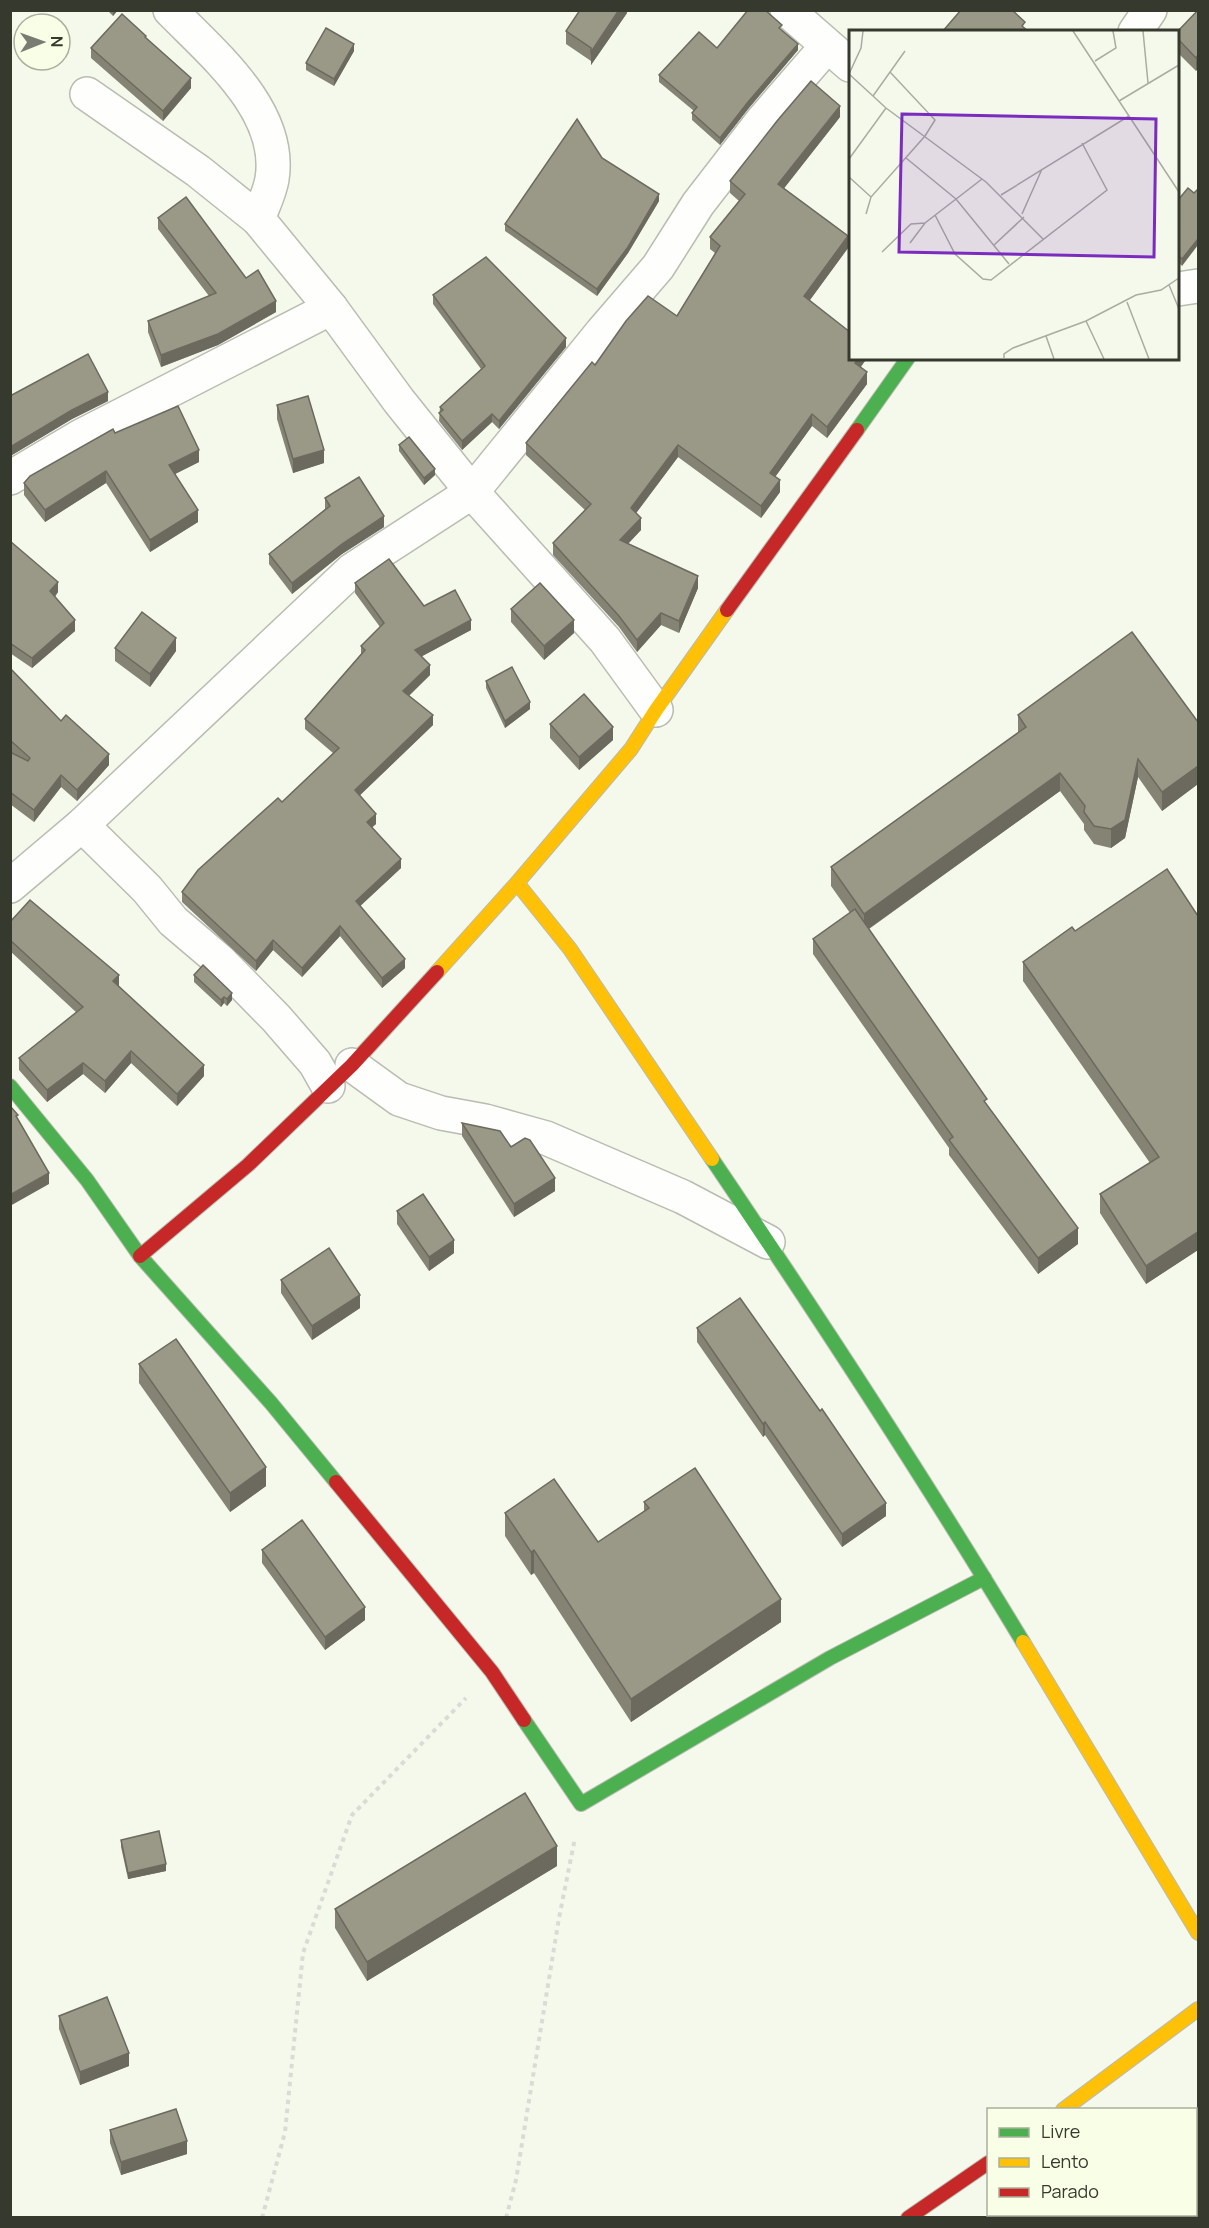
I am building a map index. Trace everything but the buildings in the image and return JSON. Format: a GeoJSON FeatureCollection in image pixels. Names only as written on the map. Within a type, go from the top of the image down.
{"type":"FeatureCollection","features":[{"type":"Feature","properties":{"kind":"street"},"geometry":{"type":"LineString","coordinates":[[170,10],[229,71],[252,99],[273,145],[272,180],[258,219]]}},
{"type":"Feature","properties":{"kind":"street"},"geometry":{"type":"LineString","coordinates":[[10,886],[82,825],[352,570],[472,492],[658,267],[698,204],[762,121],[839,55],[787,10]]}},
{"type":"Feature","properties":{"kind":"street"},"geometry":{"type":"LineString","coordinates":[[1136,30],[1150,10]]}},
{"type":"Feature","properties":{"kind":"street"},"geometry":{"type":"LineString","coordinates":[[87,94],[198,171],[258,219],[331,308],[399,401],[472,492],[604,640],[656,710]]}},
{"type":"Feature","properties":{"kind":"street"},"geometry":{"type":"LineString","coordinates":[[1179,289],[1198,286]]}},
{"type":"Feature","properties":{"kind":"street"},"geometry":{"type":"LineString","coordinates":[[10,478],[81,436],[331,308]]}},
{"type":"Feature","properties":{"kind":"street"},"geometry":{"type":"LineString","coordinates":[[140,1256],[248,1165],[352,1065],[517,883],[631,749],[656,710],[907,360]]}},
{"type":"Feature","properties":{"kind":"street"},"geometry":{"type":"LineString","coordinates":[[82,825],[147,889],[173,921],[220,961],[276,1018],[315,1063],[328,1086]]}},
{"type":"Feature","properties":{"kind":"street"},"geometry":{"type":"LineString","coordinates":[[517,883],[570,949],[768,1242],[984,1578],[1198,1933]]}},
{"type":"Feature","properties":{"kind":"street"},"geometry":{"type":"LineString","coordinates":[[352,1065],[399,1099],[441,1113],[546,1138],[683,1197],[768,1242]]}},
{"type":"Feature","properties":{"kind":"street"},"geometry":{"type":"LineString","coordinates":[[10,1086],[87,1180],[140,1256],[271,1403],[492,1672],[581,1804],[827,1659],[913,1612],[984,1578]]}},
{"type":"Feature","properties":{"kind":"street"},"geometry":{"type":"LineString","coordinates":[[1064,2108],[1198,2009]]}},
{"type":"Feature","properties":{"kind":"street"},"geometry":{"type":"LineString","coordinates":[[908,2217],[987,2164]]}},
{"type":"Feature","properties":{"kind":"path"},"geometry":{"type":"LineString","coordinates":[[262,2217],[285,2132],[303,1953],[352,1815],[492,1672]]}},
{"type":"Feature","properties":{"kind":"path"},"geometry":{"type":"LineString","coordinates":[[506,2217],[516,2180],[559,1918],[581,1804]]}},
{"type":"Feature","properties":{"kind":"traffic: fast"},"geometry":{"type":"LineString","coordinates":[[857,430],[907,360]]}},
{"type":"Feature","properties":{"kind":"traffic: fast"},"geometry":{"type":"LineString","coordinates":[[10,1086],[87,1180],[140,1256],[271,1403],[336,1482]]}},
{"type":"Feature","properties":{"kind":"traffic: fast"},"geometry":{"type":"LineString","coordinates":[[712,1159],[870,1398],[1023,1642]]}},
{"type":"Feature","properties":{"kind":"traffic: fast"},"geometry":{"type":"LineString","coordinates":[[524,1720],[581,1804],[830,1658],[984,1578]]}},
{"type":"Feature","properties":{"kind":"traffic: slow"},"geometry":{"type":"LineString","coordinates":[[437,972],[517,883],[631,749],[727,610]]}},
{"type":"Feature","properties":{"kind":"traffic: slow"},"geometry":{"type":"LineString","coordinates":[[517,883],[570,949],[712,1159]]}},
{"type":"Feature","properties":{"kind":"traffic: slow"},"geometry":{"type":"LineString","coordinates":[[1023,1642],[1198,1933]]}},
{"type":"Feature","properties":{"kind":"traffic: slow"},"geometry":{"type":"LineString","coordinates":[[1066,2108],[1198,2009]]}},
{"type":"Feature","properties":{"kind":"traffic: jam"},"geometry":{"type":"LineString","coordinates":[[727,610],[857,430]]}},
{"type":"Feature","properties":{"kind":"traffic: jam"},"geometry":{"type":"LineString","coordinates":[[140,1256],[248,1165],[352,1065],[437,972]]}},
{"type":"Feature","properties":{"kind":"traffic: jam"},"geometry":{"type":"LineString","coordinates":[[336,1482],[492,1672],[524,1720]]}},
{"type":"Feature","properties":{"kind":"traffic: jam"},"geometry":{"type":"LineString","coordinates":[[908,2218],[987,2164]]}}]}
